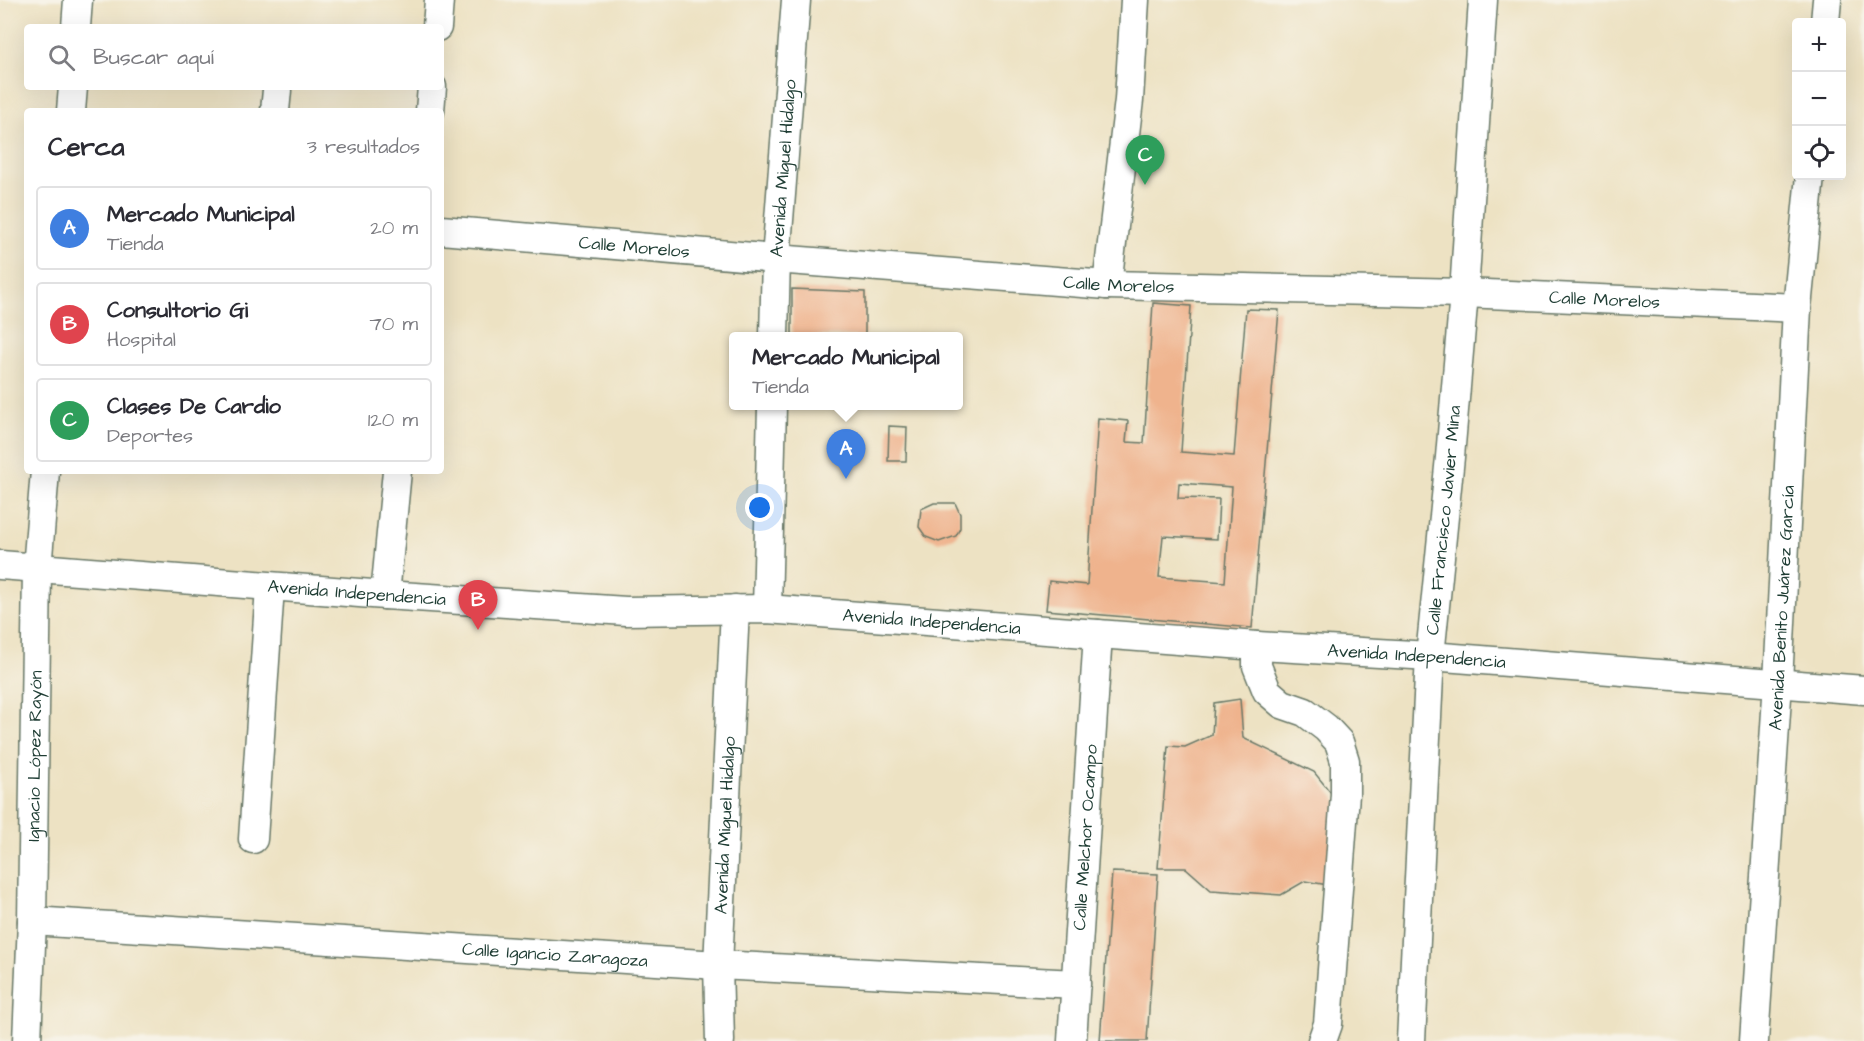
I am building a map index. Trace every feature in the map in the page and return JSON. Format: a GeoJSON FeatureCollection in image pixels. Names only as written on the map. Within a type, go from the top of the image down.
{"type":"FeatureCollection","features":[{"type":"Feature","properties":{"kind":"street"},"geometry":{"type":"LineString","coordinates":[[76,24],[78,0]]}},
{"type":"Feature","properties":{"kind":"street"},"geometry":{"type":"LineString","coordinates":[[437,24],[439,0]]}},
{"type":"Feature","properties":{"kind":"street","name":"Avenida Miguel Hidalgo"},"geometry":{"type":"LineString","coordinates":[[774,332],[776,259],[796,0]]}},
{"type":"Feature","properties":{"kind":"street"},"geometry":{"type":"LineString","coordinates":[[1107,285],[1129,100],[1135,0]]}},
{"type":"Feature","properties":{"kind":"street","name":"Calle Francisco Javier Mina"},"geometry":{"type":"LineString","coordinates":[[1411,1041],[1430,656],[1464,293],[1483,0]]}},
{"type":"Feature","properties":{"kind":"street"},"geometry":{"type":"LineString","coordinates":[[1825,18],[1827,0]]}},
{"type":"Feature","properties":{"kind":"street"},"geometry":{"type":"LineString","coordinates":[[71,108],[73,90]]}},
{"type":"Feature","properties":{"kind":"street"},"geometry":{"type":"LineString","coordinates":[[430,108],[432,90]]}},
{"type":"Feature","properties":{"kind":"street","name":"Avenida Benito Juárez García"},"geometry":{"type":"LineString","coordinates":[[1754,1041],[1778,682],[1797,308],[1810,180]]}},
{"type":"Feature","properties":{"kind":"street","name":"Calle Morelos"},"geometry":{"type":"LineString","coordinates":[[444,230],[1107,285],[1464,293],[1797,308]]}},
{"type":"Feature","properties":{"kind":"street"},"geometry":{"type":"LineString","coordinates":[[767,609],[772,410]]}},
{"type":"Feature","properties":{"kind":"street","name":"Ignacio López Rayón"},"geometry":{"type":"LineString","coordinates":[[27,1041],[32,921],[37,569],[45,474]]}},
{"type":"Feature","properties":{"kind":"street"},"geometry":{"type":"LineString","coordinates":[[385,595],[397,474]]}},
{"type":"Feature","properties":{"kind":"street","name":"Avenida Independencia"},"geometry":{"type":"LineString","coordinates":[[0,565],[270,587],[626,611],[767,609],[1257,646],[1430,656],[1864,690]]}},
{"type":"Feature","properties":{"kind":"street"},"geometry":{"type":"LineString","coordinates":[[253,839],[270,587]]}},
{"type":"Feature","properties":{"kind":"street","name":"Avenida Miguel Hidalgo"},"geometry":{"type":"LineString","coordinates":[[720,1041],[718,965],[735,609]]}},
{"type":"Feature","properties":{"kind":"street","name":"Calle Melchor Ocampo"},"geometry":{"type":"LineString","coordinates":[[1072,1041],[1098,633]]}},
{"type":"Feature","properties":{"kind":"street"},"geometry":{"type":"LineString","coordinates":[[1257,646],[1257,666],[1267,692],[1282,705],[1305,712],[1326,728],[1340,742],[1345,761],[1345,794],[1328,1024],[1322,1041]]}},
{"type":"Feature","properties":{"kind":"street","name":"Calle Igancio Zaragoza"},"geometry":{"type":"LineString","coordinates":[[32,921],[718,965],[1076,984]]}},
{"type":"Feature","properties":{"kind":"building"},"geometry":{"type":"Polygon","coordinates":[[[792,289],[865,292],[865,332],[792,332],[792,289]]]}},
{"type":"Feature","properties":{"kind":"building"},"geometry":{"type":"Polygon","coordinates":[[[1153,303],[1191,306],[1181,452],[1234,456],[1246,309],[1279,310],[1252,628],[1046,610],[1049,581],[1087,585],[1098,418],[1128,421],[1126,442],[1144,443],[1153,303]],[[1179,483],[1178,498],[1219,499],[1217,539],[1163,536],[1159,577],[1225,582],[1232,487],[1179,483]]]}},
{"type":"Feature","properties":{"kind":"building"},"geometry":{"type":"Polygon","coordinates":[[[889,426],[907,427],[906,461],[888,461],[889,426]]]}},
{"type":"Feature","properties":{"kind":"building"},"geometry":{"type":"Polygon","coordinates":[[[934,503],[955,503],[960,514],[960,528],[956,536],[939,542],[926,537],[919,527],[921,509],[934,503]]]}},
{"type":"Feature","properties":{"kind":"building"},"geometry":{"type":"Polygon","coordinates":[[[1240,699],[1243,738],[1314,772],[1340,804],[1334,886],[1305,881],[1281,895],[1211,890],[1186,868],[1158,868],[1168,746],[1185,747],[1212,735],[1214,703],[1240,699]]]}},
{"type":"Feature","properties":{"kind":"building"},"geometry":{"type":"Polygon","coordinates":[[[1112,872],[1158,874],[1147,1041],[1100,1041],[1112,872]]]}},
{"type":"Feature","properties":{"kind":"place","name":"Clases De Cardio"},"geometry":{"type":"Point","coordinates":[1145,185]}},
{"type":"Feature","properties":{"kind":"place","name":"Mercado Municipal"},"geometry":{"type":"Point","coordinates":[846,479]}},
{"type":"Feature","properties":{"kind":"place","name":"Consultorio Gi"},"geometry":{"type":"Point","coordinates":[478,630]}}]}
